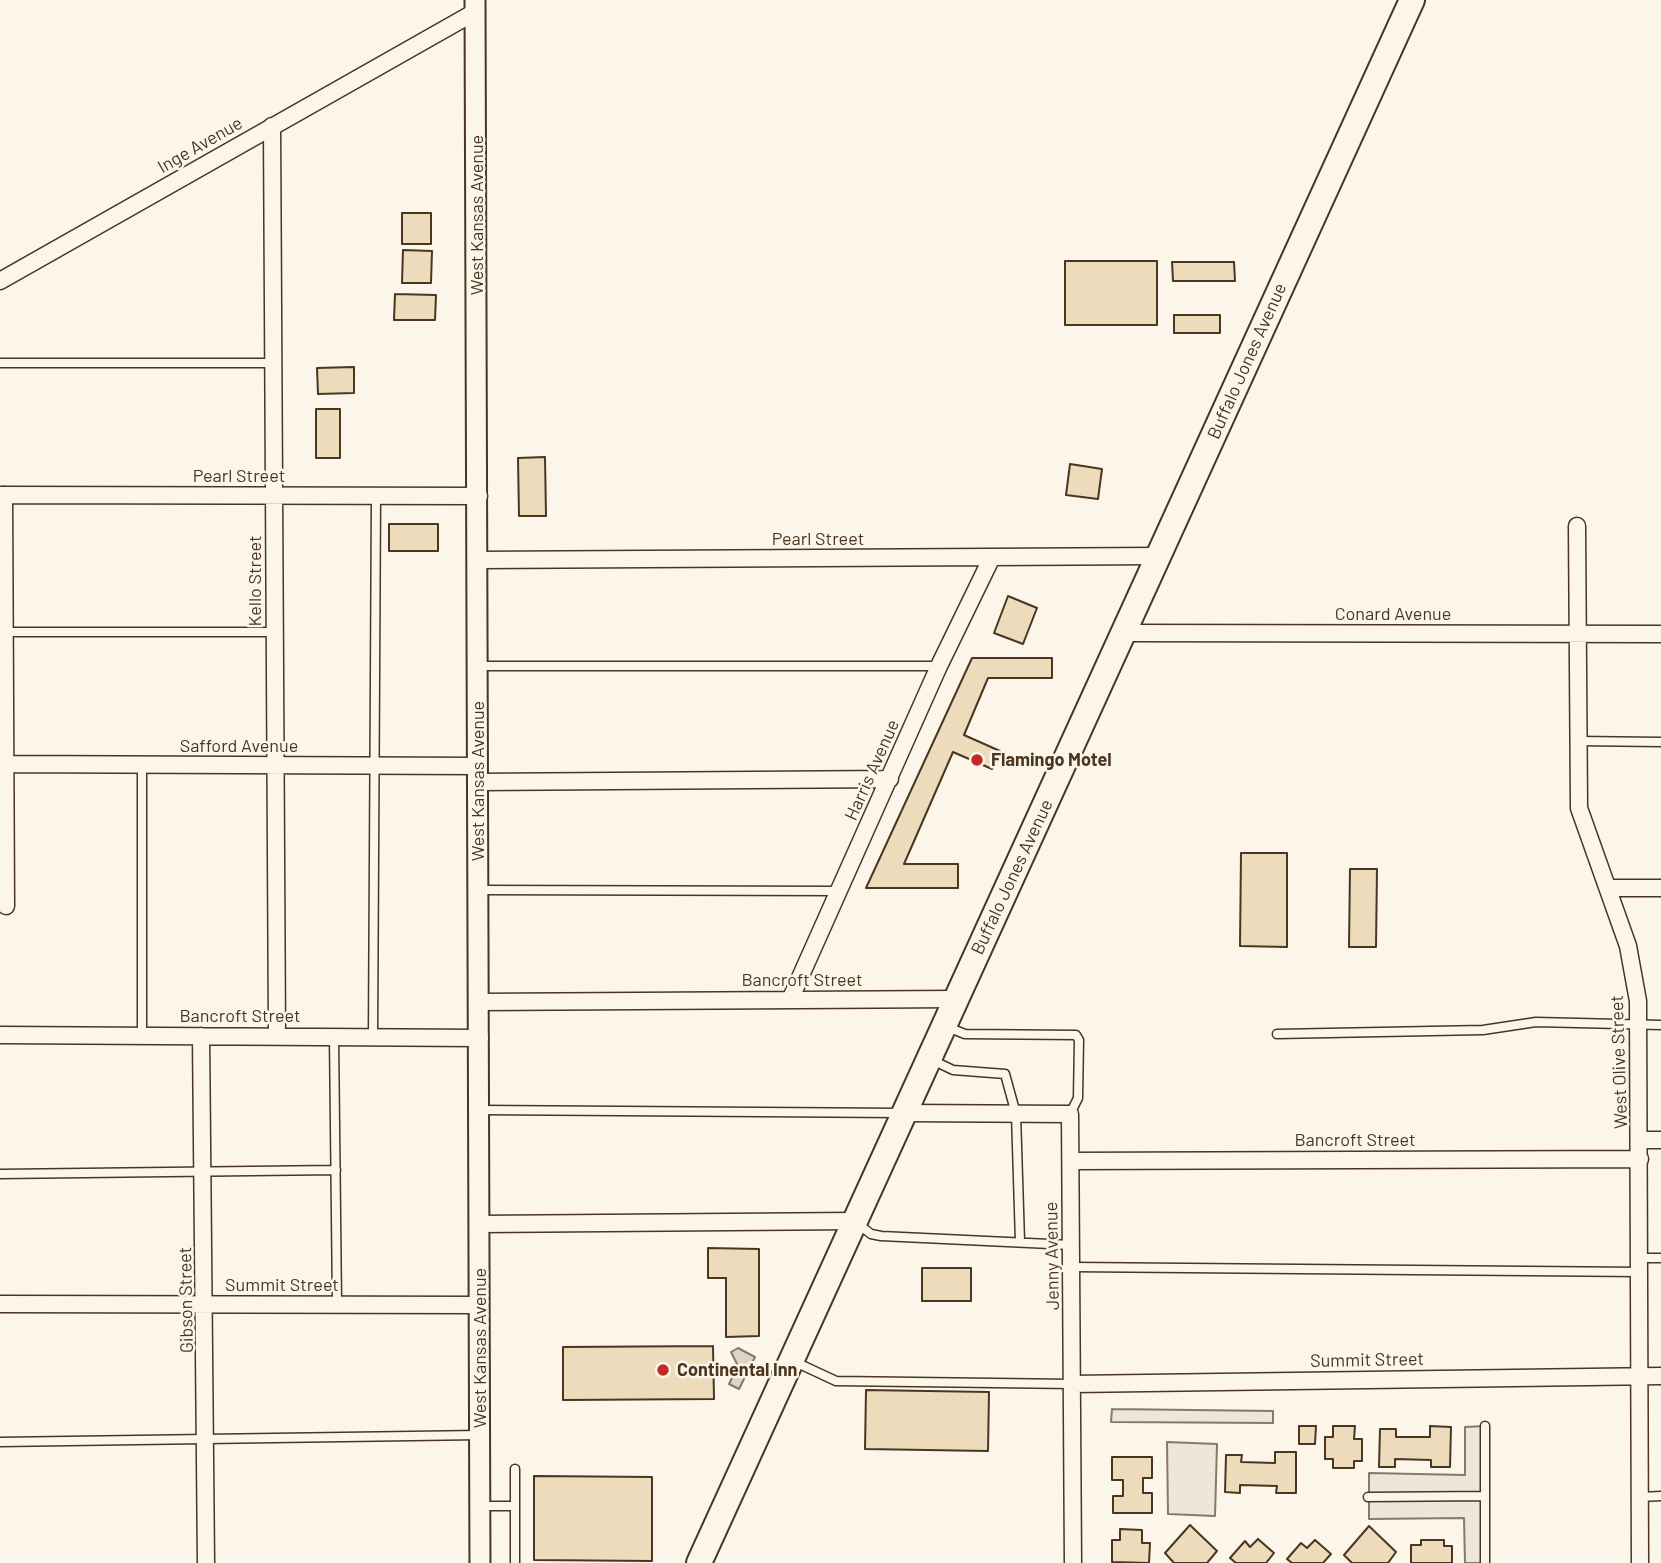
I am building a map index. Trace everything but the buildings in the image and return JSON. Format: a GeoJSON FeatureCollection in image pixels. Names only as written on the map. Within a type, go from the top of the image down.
{"type":"FeatureCollection","features":[{"type":"Feature","properties":{"kind":"main road","name":"Buffalo Jones Avenue"},"geometry":{"type":"LineString","coordinates":[[699,1563],[1412,0]]}},
{"type":"Feature","properties":{"kind":"street","name":"Inge Avenue"},"geometry":{"type":"LineString","coordinates":[[0,281],[418,43],[475,6]]}},
{"type":"Feature","properties":{"kind":"street","name":"West Kansas Avenue"},"geometry":{"type":"LineString","coordinates":[[475,6],[479,496],[480,1563]]}},
{"type":"Feature","properties":{"kind":"street","name":"Kello Street"},"geometry":{"type":"LineString","coordinates":[[272,126],[277,1035]]}},
{"type":"Feature","properties":{"kind":"street","name":"Pearl Street"},"geometry":{"type":"LineString","coordinates":[[2,495],[479,496]]}},
{"type":"Feature","properties":{"kind":"street"},"geometry":{"type":"LineString","coordinates":[[2,495],[5,906]]}},
{"type":"Feature","properties":{"kind":"street","name":"West Olive Street"},"geometry":{"type":"LineString","coordinates":[[1577,526],[1576,741],[1579,808],[1628,946],[1639,1001],[1640,1563]]}},
{"type":"Feature","properties":{"kind":"street","name":"Pearl Street"},"geometry":{"type":"LineString","coordinates":[[478,560],[1159,556]]}},
{"type":"Feature","properties":{"kind":"street","name":"Harris Avenue"},"geometry":{"type":"LineString","coordinates":[[790,1000],[939,666],[992,557]]}},
{"type":"Feature","properties":{"kind":"street","name":"Conard Avenue"},"geometry":{"type":"LineString","coordinates":[[1124,633],[1661,634]]}},
{"type":"Feature","properties":{"kind":"street","name":"Safford Avenue"},"geometry":{"type":"LineString","coordinates":[[3,764],[374,765],[478,774],[890,779]]}},
{"type":"Feature","properties":{"kind":"street"},"geometry":{"type":"LineString","coordinates":[[1609,888],[1661,888]]}},
{"type":"Feature","properties":{"kind":"street","name":"Bancroft Street"},"geometry":{"type":"LineString","coordinates":[[479,1002],[957,999]]}},
{"type":"Feature","properties":{"kind":"street","name":"Bancroft Street"},"geometry":{"type":"LineString","coordinates":[[0,1035],[480,1038]]}},
{"type":"Feature","properties":{"kind":"street","name":"Gibson Street"},"geometry":{"type":"LineString","coordinates":[[201,1036],[206,1563]]}},
{"type":"Feature","properties":{"kind":"street"},"geometry":{"type":"LineString","coordinates":[[905,1113],[1070,1114]]}},
{"type":"Feature","properties":{"kind":"street","name":"Jenny Avenue"},"geometry":{"type":"LineString","coordinates":[[1070,1114],[1073,1563]]}},
{"type":"Feature","properties":{"kind":"street"},"geometry":{"type":"LineString","coordinates":[[1640,1140],[1661,1140]]}},
{"type":"Feature","properties":{"kind":"street","name":"Bancroft Street"},"geometry":{"type":"LineString","coordinates":[[1071,1161],[1640,1159]]}},
{"type":"Feature","properties":{"kind":"street"},"geometry":{"type":"LineString","coordinates":[[480,1223],[855,1221]]}},
{"type":"Feature","properties":{"kind":"street","name":"Summit Street"},"geometry":{"type":"LineString","coordinates":[[0,1304],[480,1305]]}},
{"type":"Feature","properties":{"kind":"street","name":"Summit Street"},"geometry":{"type":"LineString","coordinates":[[1073,1384],[1661,1376]]}},
{"type":"Feature","properties":{"kind":"lane"},"geometry":{"type":"LineString","coordinates":[[0,363],[274,363]]}},
{"type":"Feature","properties":{"kind":"lane"},"geometry":{"type":"LineString","coordinates":[[373,1037],[376,495]]}},
{"type":"Feature","properties":{"kind":"lane"},"geometry":{"type":"LineString","coordinates":[[2,632],[274,632]]}},
{"type":"Feature","properties":{"kind":"lane"},"geometry":{"type":"LineString","coordinates":[[478,666],[939,666]]}},
{"type":"Feature","properties":{"kind":"lane"},"geometry":{"type":"LineString","coordinates":[[1576,741],[1661,741]]}},
{"type":"Feature","properties":{"kind":"lane"},"geometry":{"type":"LineString","coordinates":[[142,765],[142,1036]]}},
{"type":"Feature","properties":{"kind":"lane"},"geometry":{"type":"LineString","coordinates":[[479,890],[840,891]]}},
{"type":"Feature","properties":{"kind":"lane"},"geometry":{"type":"LineString","coordinates":[[1277,1034],[1483,1030],[1536,1022],[1661,1025]]}},
{"type":"Feature","properties":{"kind":"lane"},"geometry":{"type":"LineString","coordinates":[[944,1026],[965,1034],[1076,1035],[1079,1040],[1079,1098],[1070,1114]]}},
{"type":"Feature","properties":{"kind":"lane"},"geometry":{"type":"LineString","coordinates":[[334,1036],[337,1305]]}},
{"type":"Feature","properties":{"kind":"lane"},"geometry":{"type":"LineString","coordinates":[[929,1059],[953,1070],[1006,1074],[1016,1114],[1020,1242]]}},
{"type":"Feature","properties":{"kind":"lane"},"geometry":{"type":"LineString","coordinates":[[480,1110],[905,1113]]}},
{"type":"Feature","properties":{"kind":"lane"},"geometry":{"type":"LineString","coordinates":[[0,1174],[336,1170]]}},
{"type":"Feature","properties":{"kind":"lane"},"geometry":{"type":"LineString","coordinates":[[855,1221],[871,1234],[881,1236],[1072,1245]]}},
{"type":"Feature","properties":{"kind":"lane"},"geometry":{"type":"LineString","coordinates":[[1072,1267],[1641,1265],[1661,1258]]}},
{"type":"Feature","properties":{"kind":"lane"},"geometry":{"type":"LineString","coordinates":[[792,1360],[836,1381],[1073,1384]]}},
{"type":"Feature","properties":{"kind":"lane"},"geometry":{"type":"LineString","coordinates":[[1485,1426],[1485,1563]]}},
{"type":"Feature","properties":{"kind":"lane"},"geometry":{"type":"LineString","coordinates":[[0,1442],[480,1435]]}},
{"type":"Feature","properties":{"kind":"lane"},"geometry":{"type":"LineString","coordinates":[[515,1469],[515,1563]]}},
{"type":"Feature","properties":{"kind":"lane"},"geometry":{"type":"LineString","coordinates":[[1368,1497],[1485,1496]]}},
{"type":"Feature","properties":{"kind":"lane"},"geometry":{"type":"LineString","coordinates":[[1640,1496],[1661,1496]]}},
{"type":"Feature","properties":{"kind":"lane"},"geometry":{"type":"LineString","coordinates":[[480,1506],[515,1506]]}},
{"type":"Feature","properties":{"kind":"shaded area"},"geometry":{"type":"Polygon","coordinates":[[[738,1348],[755,1357],[739,1389],[729,1384],[738,1366],[731,1352],[738,1348]]]}},
{"type":"Feature","properties":{"kind":"shaded area"},"geometry":{"type":"Polygon","coordinates":[[[1112,1409],[1273,1411],[1273,1423],[1111,1422],[1112,1409]]]}},
{"type":"Feature","properties":{"kind":"shaded area"},"geometry":{"type":"Polygon","coordinates":[[[1485,1426],[1485,1563],[1465,1563],[1464,1518],[1369,1519],[1369,1473],[1465,1475],[1465,1427],[1485,1426]]]}},
{"type":"Feature","properties":{"kind":"shaded area"},"geometry":{"type":"Polygon","coordinates":[[[1167,1442],[1217,1444],[1215,1516],[1168,1514],[1167,1442]]]}},
{"type":"Feature","properties":{"kind":"place","name":"Flamingo Motel"},"geometry":{"type":"Point","coordinates":[977,760]}},
{"type":"Feature","properties":{"kind":"place","name":"Continental Inn"},"geometry":{"type":"Point","coordinates":[663,1370]}}]}
